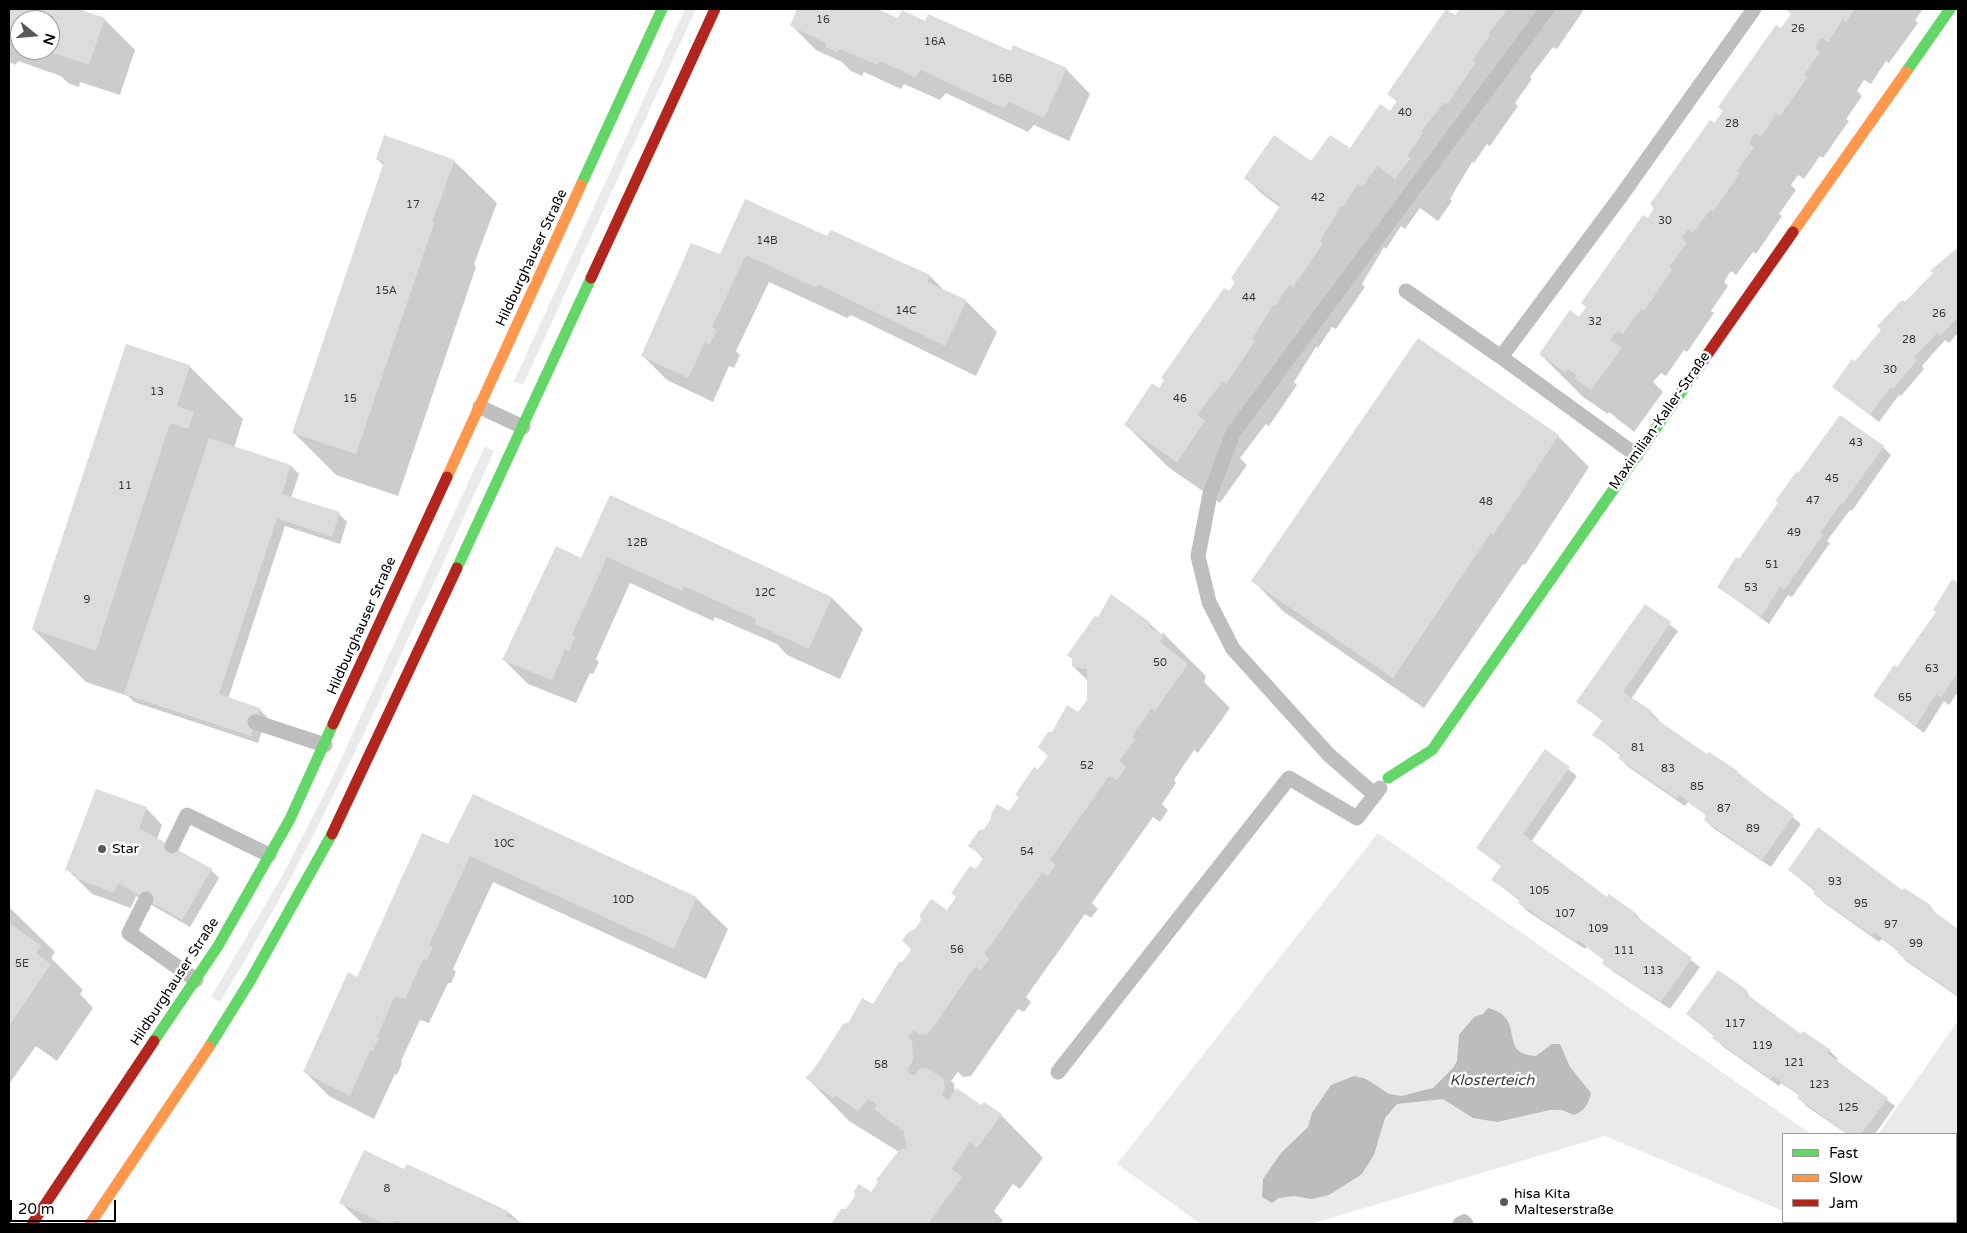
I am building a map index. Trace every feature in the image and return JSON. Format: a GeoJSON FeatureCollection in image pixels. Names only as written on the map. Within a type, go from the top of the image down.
{"type":"FeatureCollection","features":[{"type":"Feature","properties":{"kind":"main road","name":"Hildburghauser Straße"},"geometry":{"type":"LineString","coordinates":[[32,1224],[218,946],[290,819],[662,9]]}},
{"type":"Feature","properties":{"kind":"main road"},"geometry":{"type":"LineString","coordinates":[[90,1224],[204,1057],[250,981],[343,815],[716,9]]}},
{"type":"Feature","properties":{"kind":"main road","name":"Maximilian-Kaller-Straße"},"geometry":{"type":"LineString","coordinates":[[1388,778],[1432,750],[1636,454],[1950,9]]}},
{"type":"Feature","properties":{"kind":"lane"},"geometry":{"type":"LineString","coordinates":[[1375,795],[1328,755],[1233,649],[1209,602],[1198,556],[1210,494],[1233,433],[1547,9]]}},
{"type":"Feature","properties":{"kind":"lane"},"geometry":{"type":"LineString","coordinates":[[1501,357],[1615,204],[1754,9]]}},
{"type":"Feature","properties":{"kind":"lane"},"geometry":{"type":"LineString","coordinates":[[1406,292],[1501,357],[1636,454]]}},
{"type":"Feature","properties":{"kind":"lane"},"geometry":{"type":"LineString","coordinates":[[480,407],[523,427]]}},
{"type":"Feature","properties":{"kind":"lane"},"geometry":{"type":"LineString","coordinates":[[255,722],[325,745]]}},
{"type":"Feature","properties":{"kind":"lane","name":"Maximilian-Kaller-Straße"},"geometry":{"type":"LineString","coordinates":[[1058,1072],[1289,778],[1357,818],[1388,778]]}},
{"type":"Feature","properties":{"kind":"lane"},"geometry":{"type":"LineString","coordinates":[[172,846],[187,815],[269,855]]}},
{"type":"Feature","properties":{"kind":"lane"},"geometry":{"type":"LineString","coordinates":[[146,899],[129,932],[196,980]]}},
{"type":"Feature","properties":{"kind":"lane"},"geometry":{"type":"LineString","coordinates":[[1460,1224],[1464,1222],[1466,1224]]}},
{"type":"Feature","properties":{"kind":"shaded area"},"geometry":{"type":"Polygon","coordinates":[[[685,9],[696,9],[523,385],[514,381],[685,9]]]}},
{"type":"Feature","properties":{"kind":"shaded area"},"geometry":{"type":"Polygon","coordinates":[[[485,446],[494,451],[365,731],[296,868],[220,1002],[211,997],[281,878],[330,783],[485,446]]]}},
{"type":"Feature","properties":{"kind":"shaded area"},"geometry":{"type":"Polygon","coordinates":[[[1378,833],[1810,1133],[1782,1133],[1782,1211],[1605,1136],[1311,1224],[1201,1224],[1117,1164],[1378,833]]]}},
{"type":"Feature","properties":{"kind":"shaded area"},"geometry":{"type":"Polygon","coordinates":[[[1958,1021],[1958,1224],[1811,1223],[1957,1223],[1957,1133],[1879,1133],[1958,1021]]]}},
{"type":"Feature","properties":{"kind":"water","name":"Klosterteich"},"geometry":{"type":"Polygon","coordinates":[[[1488,1008],[1500,1013],[1507,1019],[1514,1043],[1517,1049],[1524,1054],[1536,1056],[1552,1044],[1560,1044],[1570,1067],[1591,1093],[1589,1101],[1583,1109],[1574,1115],[1562,1110],[1550,1110],[1497,1122],[1473,1118],[1443,1099],[1397,1104],[1385,1118],[1374,1155],[1362,1174],[1329,1195],[1312,1199],[1294,1196],[1279,1198],[1272,1203],[1262,1197],[1263,1179],[1281,1153],[1308,1127],[1312,1113],[1331,1085],[1354,1076],[1366,1079],[1389,1094],[1401,1096],[1433,1088],[1453,1068],[1457,1061],[1459,1035],[1474,1017],[1483,1014],[1488,1008]]]}},
{"type":"Feature","properties":{"kind":"building"},"geometry":{"type":"Polygon","coordinates":[[[9,9],[78,9],[105,18],[89,65],[60,56],[60,10],[10,10],[9,38],[9,9]]]}},
{"type":"Feature","properties":{"kind":"building"},"geometry":{"type":"Polygon","coordinates":[[[797,9],[877,9],[898,18],[902,10],[925,21],[928,14],[1011,51],[1013,45],[1067,68],[1044,118],[1009,102],[1003,108],[921,70],[915,77],[880,61],[877,65],[840,49],[837,52],[825,47],[826,43],[790,26],[797,9]]]}},
{"type":"Feature","properties":{"kind":"building"},"geometry":{"type":"Polygon","coordinates":[[[1446,9],[1455,15],[1460,9],[1508,9],[1488,34],[1490,35],[1473,60],[1476,62],[1447,104],[1444,102],[1421,132],[1423,133],[1407,156],[1411,158],[1395,179],[1377,166],[1362,187],[1358,184],[1343,207],[1341,206],[1320,241],[1323,243],[1293,287],[1289,285],[1275,306],[1273,305],[1252,339],[1255,341],[1226,384],[1222,382],[1197,415],[1205,421],[1177,462],[1124,425],[1152,383],[1159,388],[1164,380],[1161,378],[1224,288],[1229,291],[1235,282],[1231,278],[1281,205],[1244,178],[1274,135],[1311,161],[1330,135],[1350,148],[1380,104],[1390,111],[1397,101],[1387,94],[1446,9]]]}},
{"type":"Feature","properties":{"kind":"building"},"geometry":{"type":"Polygon","coordinates":[[[1788,9],[1855,9],[1846,22],[1843,19],[1828,42],[1821,38],[1815,48],[1820,52],[1804,75],[1807,78],[1780,116],[1776,114],[1761,137],[1755,133],[1749,143],[1754,147],[1737,171],[1740,173],[1713,212],[1710,210],[1693,233],[1688,229],[1682,238],[1687,243],[1669,267],[1672,270],[1644,311],[1641,309],[1623,334],[1618,331],[1610,340],[1622,348],[1591,390],[1575,379],[1577,375],[1567,369],[1565,372],[1539,354],[1570,310],[1579,317],[1586,307],[1581,303],[1643,215],[1648,218],[1654,208],[1650,204],[1710,120],[1714,123],[1723,111],[1718,107],[1776,25],[1781,28],[1791,14],[1788,9]]]}},
{"type":"Feature","properties":{"kind":"building"},"geometry":{"type":"Polygon","coordinates":[[[384,135],[455,160],[432,222],[434,223],[356,454],[292,433],[384,162],[376,159],[384,135]]]}},
{"type":"Feature","properties":{"kind":"building"},"geometry":{"type":"Polygon","coordinates":[[[745,199],[827,236],[831,230],[930,275],[927,282],[967,300],[945,346],[819,285],[815,287],[746,255],[712,327],[717,330],[709,345],[705,342],[688,378],[641,356],[691,243],[720,254],[745,199]]]}},
{"type":"Feature","properties":{"kind":"building"},"geometry":{"type":"Polygon","coordinates":[[[1956,249],[1958,250],[1958,317],[1940,336],[1937,333],[1914,357],[1917,360],[1893,389],[1890,388],[1870,415],[1832,387],[1852,359],[1855,361],[1881,330],[1877,326],[1902,300],[1905,302],[1933,273],[1930,271],[1956,249]]]}},
{"type":"Feature","properties":{"kind":"building"},"geometry":{"type":"Polygon","coordinates":[[[1418,338],[1559,435],[1493,535],[1491,533],[1393,678],[1251,581],[1418,338]]]}},
{"type":"Feature","properties":{"kind":"building"},"geometry":{"type":"Polygon","coordinates":[[[126,344],[190,365],[177,406],[194,412],[188,429],[170,423],[96,651],[32,629],[126,344]]]}},
{"type":"Feature","properties":{"kind":"building"},"geometry":{"type":"Polygon","coordinates":[[[1840,415],[1884,446],[1820,533],[1823,535],[1784,590],[1780,587],[1761,617],[1717,587],[1736,557],[1739,559],[1778,503],[1775,501],[1840,415]]]}},
{"type":"Feature","properties":{"kind":"building"},"geometry":{"type":"Polygon","coordinates":[[[209,438],[291,465],[282,494],[340,512],[332,537],[277,518],[219,694],[260,708],[251,736],[124,694],[209,438]]]}},
{"type":"Feature","properties":{"kind":"building"},"geometry":{"type":"Polygon","coordinates":[[[610,495],[832,597],[809,649],[755,624],[756,619],[684,586],[682,591],[607,557],[572,635],[575,637],[569,651],[565,650],[552,680],[502,660],[556,546],[581,558],[610,495]]]}},
{"type":"Feature","properties":{"kind":"building"},"geometry":{"type":"Polygon","coordinates":[[[1952,579],[1956,582],[1958,579],[1958,672],[1941,698],[1936,694],[1916,726],[1873,696],[1894,665],[1897,667],[1936,612],[1933,610],[1952,579]]]}},
{"type":"Feature","properties":{"kind":"building"},"geometry":{"type":"Polygon","coordinates":[[[1111,594],[1151,623],[1149,626],[1161,635],[1163,632],[1165,634],[1160,642],[1188,664],[1155,711],[1151,708],[1132,737],[1135,740],[1119,761],[1126,767],[1117,780],[1109,776],[1050,860],[1056,865],[1048,876],[1042,873],[984,954],[989,959],[981,970],[975,967],[928,1034],[919,1035],[914,1030],[908,1038],[912,1040],[913,1060],[907,1070],[914,1076],[919,1069],[927,1068],[943,1078],[945,1090],[942,1095],[948,1100],[957,1088],[981,1105],[984,1102],[1002,1114],[977,1148],[970,1142],[952,1169],[962,1177],[928,1224],[831,1224],[841,1209],[846,1209],[855,1196],[854,1191],[859,1184],[871,1192],[878,1182],[876,1180],[900,1149],[907,1149],[904,1132],[874,1109],[877,1105],[868,1099],[858,1111],[836,1096],[833,1098],[805,1078],[814,1069],[843,1024],[849,1022],[862,998],[873,1004],[899,962],[902,962],[912,949],[902,941],[908,932],[916,928],[921,920],[920,915],[931,899],[947,910],[956,897],[951,893],[970,866],[976,869],[984,857],[968,846],[979,830],[984,829],[991,819],[991,814],[997,804],[1009,811],[1019,797],[1015,795],[1034,767],[1038,770],[1048,756],[1038,747],[1048,732],[1052,732],[1067,705],[1078,712],[1087,700],[1087,669],[1072,667],[1072,659],[1067,655],[1095,616],[1098,617],[1111,594]]]}},
{"type":"Feature","properties":{"kind":"building"},"geometry":{"type":"Polygon","coordinates":[[[1645,604],[1671,622],[1623,692],[1652,711],[1649,714],[1707,754],[1709,752],[1738,771],[1737,773],[1794,815],[1762,860],[1704,820],[1706,815],[1679,795],[1677,799],[1618,758],[1621,754],[1592,735],[1603,720],[1576,702],[1645,604]]]}},
{"type":"Feature","properties":{"kind":"building"},"geometry":{"type":"Polygon","coordinates":[[[1545,749],[1570,767],[1523,834],[1607,897],[1609,894],[1637,914],[1636,916],[1692,958],[1661,1002],[1602,964],[1604,960],[1578,940],[1576,942],[1518,903],[1520,899],[1491,880],[1501,866],[1476,848],[1545,749]]]}},
{"type":"Feature","properties":{"kind":"building"},"geometry":{"type":"Polygon","coordinates":[[[96,789],[147,807],[139,828],[212,869],[182,920],[118,883],[114,893],[75,878],[76,874],[65,870],[96,789]]]}},
{"type":"Feature","properties":{"kind":"building"},"geometry":{"type":"Polygon","coordinates":[[[473,794],[697,897],[674,949],[470,856],[429,945],[433,947],[427,960],[423,959],[405,999],[395,996],[377,1037],[379,1038],[373,1051],[370,1050],[350,1096],[303,1072],[348,972],[357,977],[422,833],[448,844],[473,794]]]}},
{"type":"Feature","properties":{"kind":"building"},"geometry":{"type":"Polygon","coordinates":[[[1818,827],[1902,890],[1904,888],[1931,905],[1929,908],[1958,929],[1958,996],[1897,953],[1898,950],[1874,932],[1871,935],[1813,894],[1816,890],[1788,870],[1818,827]]]}},
{"type":"Feature","properties":{"kind":"building"},"geometry":{"type":"Polygon","coordinates":[[[9,923],[41,946],[36,953],[51,964],[9,1026],[9,923]]]}},
{"type":"Feature","properties":{"kind":"building"},"geometry":{"type":"Polygon","coordinates":[[[1718,970],[1747,990],[1745,993],[1801,1034],[1803,1031],[1831,1050],[1828,1054],[1888,1098],[1862,1133],[1847,1133],[1797,1098],[1799,1095],[1773,1076],[1771,1079],[1712,1038],[1714,1035],[1686,1014],[1718,970]]]}},
{"type":"Feature","properties":{"kind":"building"},"geometry":{"type":"Polygon","coordinates":[[[364,1150],[404,1169],[407,1164],[508,1211],[506,1216],[525,1224],[405,1224],[395,1220],[393,1224],[386,1224],[339,1203],[364,1150]]]}},
{"type":"Feature","properties":{"kind":"traffic: fast"},"geometry":{"type":"LineString","coordinates":[[581,185],[662,9]]}},
{"type":"Feature","properties":{"kind":"traffic: fast"},"geometry":{"type":"LineString","coordinates":[[1906,72],[1950,9]]}},
{"type":"Feature","properties":{"kind":"traffic: fast"},"geometry":{"type":"LineString","coordinates":[[457,568],[591,278]]}},
{"type":"Feature","properties":{"kind":"traffic: fast"},"geometry":{"type":"LineString","coordinates":[[1388,778],[1432,750],[1700,365]]}},
{"type":"Feature","properties":{"kind":"traffic: fast"},"geometry":{"type":"LineString","coordinates":[[154,1041],[218,946],[290,819],[333,724]]}},
{"type":"Feature","properties":{"kind":"traffic: fast"},"geometry":{"type":"LineString","coordinates":[[209,1047],[250,981],[332,834]]}},
{"type":"Feature","properties":{"kind":"traffic: slow"},"geometry":{"type":"LineString","coordinates":[[1793,232],[1906,72]]}},
{"type":"Feature","properties":{"kind":"traffic: slow"},"geometry":{"type":"LineString","coordinates":[[447,477],[581,185]]}},
{"type":"Feature","properties":{"kind":"traffic: slow"},"geometry":{"type":"LineString","coordinates":[[90,1224],[209,1047]]}},
{"type":"Feature","properties":{"kind":"traffic: jam"},"geometry":{"type":"LineString","coordinates":[[591,278],[715,9]]}},
{"type":"Feature","properties":{"kind":"traffic: jam"},"geometry":{"type":"LineString","coordinates":[[1700,365],[1793,232]]}},
{"type":"Feature","properties":{"kind":"traffic: jam"},"geometry":{"type":"LineString","coordinates":[[333,724],[447,477]]}},
{"type":"Feature","properties":{"kind":"traffic: jam"},"geometry":{"type":"LineString","coordinates":[[332,834],[457,568]]}},
{"type":"Feature","properties":{"kind":"traffic: jam"},"geometry":{"type":"LineString","coordinates":[[32,1224],[154,1041]]}},
{"type":"Feature","properties":{"kind":"place","name":"Star"},"geometry":{"type":"Point","coordinates":[102,849]}},
{"type":"Feature","properties":{"kind":"place","name":"hisa Kita Malteserstraße"},"geometry":{"type":"Point","coordinates":[1504,1202]}}]}
